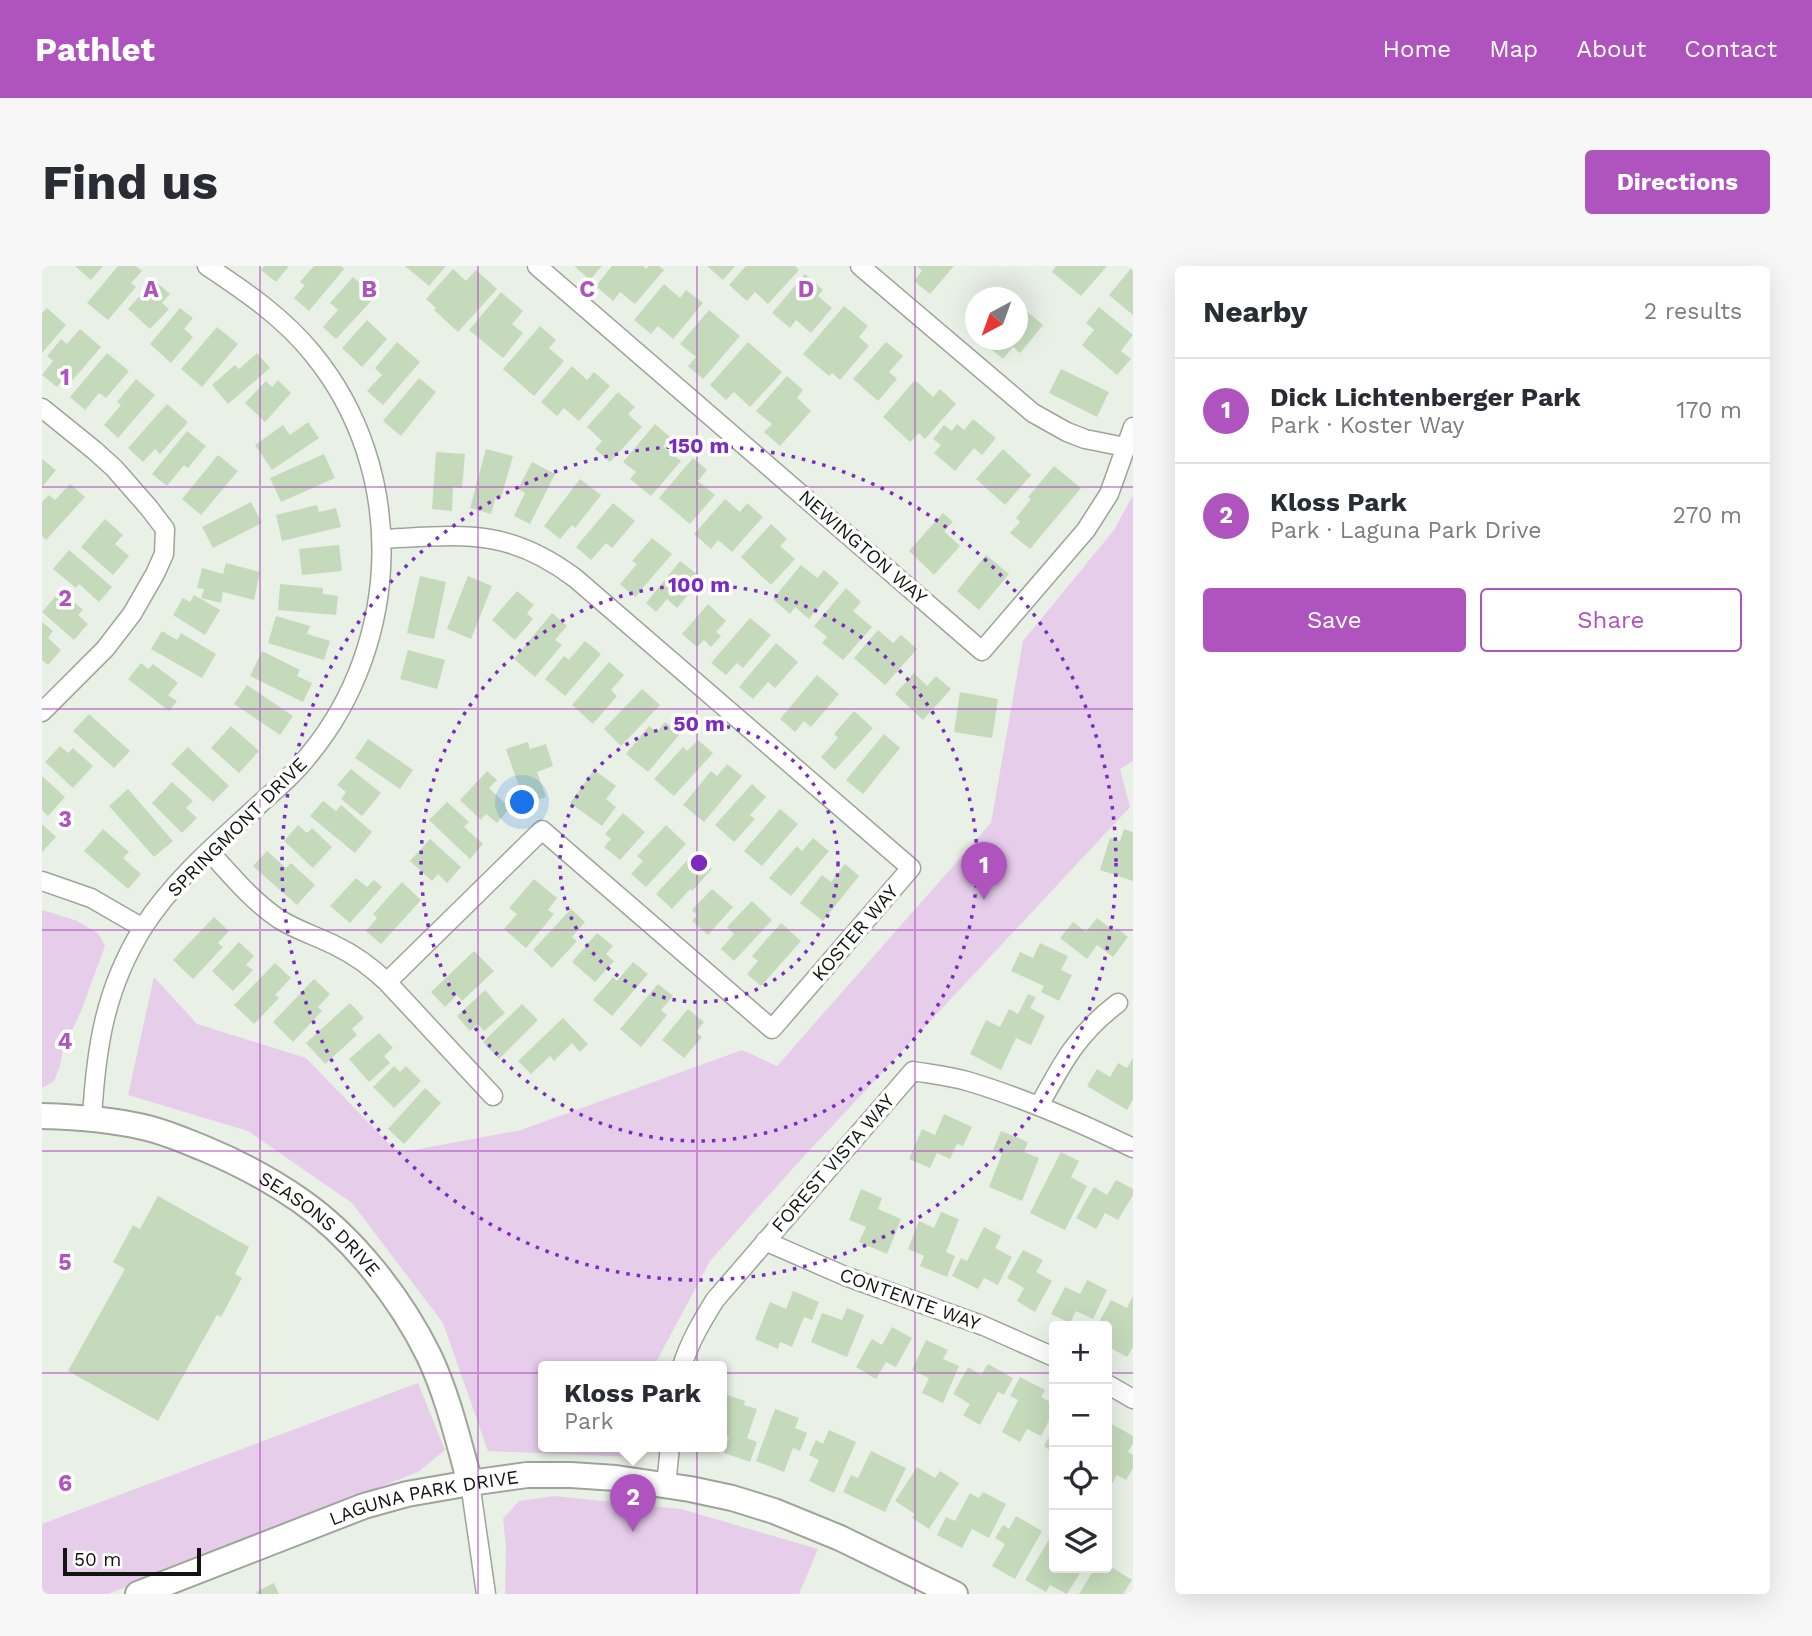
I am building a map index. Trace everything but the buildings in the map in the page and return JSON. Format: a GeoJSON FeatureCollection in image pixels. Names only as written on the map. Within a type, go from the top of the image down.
{"type":"FeatureCollection","features":[{"type":"Feature","properties":{"kind":"street","name":"SPRINGMONT DRIVE"},"geometry":{"type":"LineString","coordinates":[[92,1118],[95,1068],[104,1021],[110,998],[128,955],[170,890],[295,771],[317,746],[336,718],[356,679],[371,637],[380,594],[382,538],[377,494],[366,451],[349,410],[313,354],[283,322],[249,294],[207,266]]}},
{"type":"Feature","properties":{"kind":"street","name":"NEWINGTON WAY"},"geometry":{"type":"LineString","coordinates":[[537,266],[982,651],[1086,530],[1109,494],[1133,427]]}},
{"type":"Feature","properties":{"kind":"street"},"geometry":{"type":"LineString","coordinates":[[860,266],[1033,414],[1085,439],[1125,447]]}},
{"type":"Feature","properties":{"kind":"street"},"geometry":{"type":"LineString","coordinates":[[42,408],[114,468],[165,529],[164,554],[132,614],[105,649],[45,702]]}},
{"type":"Feature","properties":{"kind":"street","name":"KOSTER WAY"},"geometry":{"type":"LineString","coordinates":[[382,538],[477,536],[519,546],[557,565],[911,868],[772,1029],[542,830],[387,982]]}},
{"type":"Feature","properties":{"kind":"street"},"geometry":{"type":"LineString","coordinates":[[209,851],[246,891],[279,919],[348,952],[372,968],[493,1096]]}},
{"type":"Feature","properties":{"kind":"street"},"geometry":{"type":"LineString","coordinates":[[42,881],[91,898],[143,929]]}},
{"type":"Feature","properties":{"kind":"street"},"geometry":{"type":"LineString","coordinates":[[1039,1106],[1073,1047],[1086,1030],[1118,1003]]}},
{"type":"Feature","properties":{"kind":"street","name":"FOREST VISTA WAY"},"geometry":{"type":"LineString","coordinates":[[684,1361],[697,1329],[715,1300],[913,1071],[965,1081],[1039,1106],[1133,1148]]}},
{"type":"Feature","properties":{"kind":"street","name":"SEASONS DRIVE"},"geometry":{"type":"LineString","coordinates":[[42,1116],[92,1118],[146,1127],[226,1158],[302,1202],[338,1233],[383,1283],[408,1318],[429,1357],[446,1398],[470,1483]]}},
{"type":"Feature","properties":{"kind":"street","name":"CONTENTE WAY"},"geometry":{"type":"LineString","coordinates":[[765,1241],[845,1276],[984,1326],[1049,1355]]}},
{"type":"Feature","properties":{"kind":"street"},"geometry":{"type":"LineString","coordinates":[[1112,1387],[1133,1399]]}},
{"type":"Feature","properties":{"kind":"street"},"geometry":{"type":"LineString","coordinates":[[666,1486],[669,1452]]}},
{"type":"Feature","properties":{"kind":"street","name":"LAGUNA PARK DRIVE"},"geometry":{"type":"LineString","coordinates":[[138,1594],[364,1506],[407,1494],[527,1475],[616,1478],[732,1498],[774,1511],[840,1538],[955,1594]]}},
{"type":"Feature","properties":{"kind":"street"},"geometry":{"type":"LineString","coordinates":[[470,1483],[485,1594]]}},
{"type":"Feature","properties":{"kind":"shaded area"},"geometry":{"type":"Polygon","coordinates":[[[1133,495],[1133,761],[1120,769],[1130,807],[794,1167],[710,1261],[657,1361],[538,1361],[538,1452],[633,1452],[632,1457],[488,1451],[443,1323],[352,1203],[248,1131],[128,1095],[154,977],[197,1024],[306,1058],[398,1153],[521,1130],[742,1050],[777,1066],[991,823],[1023,641],[1114,530],[1133,495]]]}},
{"type":"Feature","properties":{"kind":"shaded area"},"geometry":{"type":"Polygon","coordinates":[[[42,910],[75,920],[98,933],[105,946],[63,1050],[54,1081],[42,1088],[42,910]]]}},
{"type":"Feature","properties":{"kind":"shaded area"},"geometry":{"type":"Polygon","coordinates":[[[418,1383],[445,1450],[418,1472],[108,1594],[42,1594],[42,1524],[418,1383]]]}},
{"type":"Feature","properties":{"kind":"shaded area"},"geometry":{"type":"Polygon","coordinates":[[[554,1496],[681,1509],[818,1549],[799,1594],[505,1594],[506,1546],[503,1519],[519,1501],[554,1496]]]}},
{"type":"Feature","properties":{"kind":"place","name":"Dick Lichtenberger Park"},"geometry":{"type":"Point","coordinates":[984,900]}},
{"type":"Feature","properties":{"kind":"place","name":"Kloss Park"},"geometry":{"type":"Point","coordinates":[633,1532]}}]}
